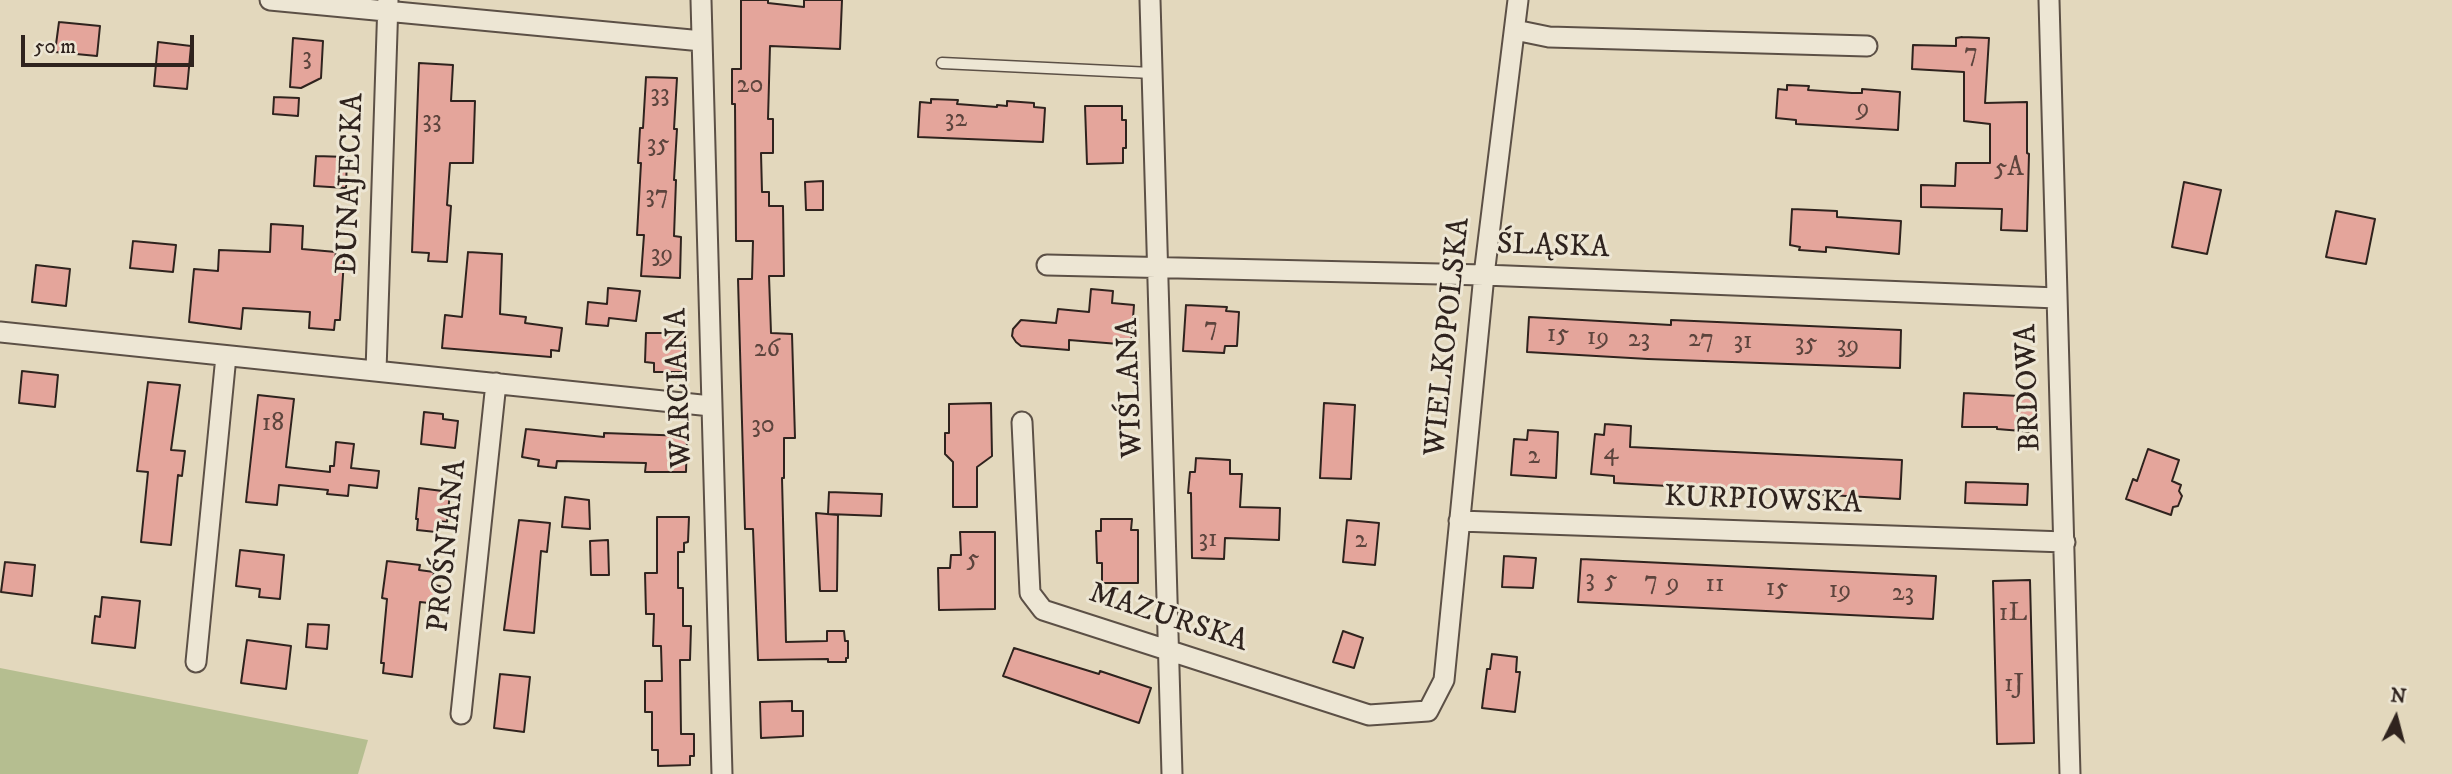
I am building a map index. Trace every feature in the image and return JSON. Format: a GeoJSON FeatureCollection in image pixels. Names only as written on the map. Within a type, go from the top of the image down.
{"type":"FeatureCollection","features":[{"type":"Feature","properties":{"kind":"street"},"geometry":{"type":"LineString","coordinates":[[270,0],[388,6],[702,41]]}},
{"type":"Feature","properties":{"kind":"street","name":"WARCIANA"},"geometry":{"type":"LineString","coordinates":[[701,0],[722,774]]}},
{"type":"Feature","properties":{"kind":"street","name":"WIŚLANA"},"geometry":{"type":"LineString","coordinates":[[1150,0],[1172,774]]}},
{"type":"Feature","properties":{"kind":"street","name":"WIELKOPOLSKA"},"geometry":{"type":"LineString","coordinates":[[1444,680],[1484,275],[1518,0]]}},
{"type":"Feature","properties":{"kind":"street","name":"BRDOWA"},"geometry":{"type":"LineString","coordinates":[[2049,0],[2070,774]]}},
{"type":"Feature","properties":{"kind":"street","name":"DUNAJECKA"},"geometry":{"type":"LineString","coordinates":[[376,371],[388,6]]}},
{"type":"Feature","properties":{"kind":"street"},"geometry":{"type":"LineString","coordinates":[[1515,30],[1549,37],[1867,46]]}},
{"type":"Feature","properties":{"kind":"street","name":"ŚLĄSKA"},"geometry":{"type":"LineString","coordinates":[[1046,265],[1484,275],[2057,298]]}},
{"type":"Feature","properties":{"kind":"street"},"geometry":{"type":"LineString","coordinates":[[0,332],[711,406]]}},
{"type":"Feature","properties":{"kind":"street"},"geometry":{"type":"LineString","coordinates":[[196,662],[226,356]]}},
{"type":"Feature","properties":{"kind":"street","name":"PROŚNIANA"},"geometry":{"type":"LineString","coordinates":[[461,714],[496,383]]}},
{"type":"Feature","properties":{"kind":"street","name":"MAZURSKA"},"geometry":{"type":"LineString","coordinates":[[1021,422],[1030,593],[1043,610],[1369,715],[1428,711],[1444,680]]}},
{"type":"Feature","properties":{"kind":"street","name":"KURPIOWSKA"},"geometry":{"type":"LineString","coordinates":[[1459,521],[2065,542]]}},
{"type":"Feature","properties":{"kind":"lane"},"geometry":{"type":"LineString","coordinates":[[942,63],[1152,73]]}},
{"type":"Feature","properties":{"kind":"green space"},"geometry":{"type":"Polygon","coordinates":[[[0,668],[368,740],[358,774],[0,774],[0,668]]]}},
{"type":"Feature","properties":{"kind":"building"},"geometry":{"type":"Polygon","coordinates":[[[741,0],[768,0],[768,3],[804,7],[804,0],[842,0],[840,49],[770,46],[768,119],[773,119],[773,153],[761,153],[762,192],[769,192],[769,206],[783,206],[784,276],[769,276],[771,333],[792,334],[795,438],[784,438],[782,478],[786,642],[827,641],[827,631],[844,631],[845,641],[848,641],[846,662],[828,662],[828,659],[758,660],[753,529],[745,529],[738,279],[752,279],[753,241],[736,241],[735,104],[732,104],[732,69],[741,69],[741,0]]]}},
{"type":"Feature","properties":{"kind":"building"},"geometry":{"type":"Polygon","coordinates":[[[59,22],[100,26],[97,56],[55,52],[59,22]]]}},
{"type":"Feature","properties":{"kind":"building"},"geometry":{"type":"Polygon","coordinates":[[[293,38],[323,41],[321,78],[301,88],[290,87],[293,38]]]}},
{"type":"Feature","properties":{"kind":"building"},"geometry":{"type":"Polygon","coordinates":[[[1956,38],[1989,38],[1985,103],[2027,102],[2027,231],[2001,230],[2002,209],[1921,207],[1921,185],[1955,186],[1956,163],[1990,163],[1990,124],[1964,121],[1964,72],[1912,69],[1913,45],[1956,46],[1956,38]]]}},
{"type":"Feature","properties":{"kind":"building"},"geometry":{"type":"Polygon","coordinates":[[[158,42],[191,46],[187,89],[154,86],[158,42]]]}},
{"type":"Feature","properties":{"kind":"building"},"geometry":{"type":"Polygon","coordinates":[[[419,63],[453,65],[451,101],[475,101],[473,163],[450,163],[447,205],[451,206],[447,262],[428,261],[429,253],[412,252],[419,63]]]}},
{"type":"Feature","properties":{"kind":"building"},"geometry":{"type":"Polygon","coordinates":[[[646,77],[677,78],[674,236],[681,237],[680,278],[641,276],[644,235],[637,235],[641,163],[638,163],[646,77]]]}},
{"type":"Feature","properties":{"kind":"building"},"geometry":{"type":"Polygon","coordinates":[[[1787,85],[1809,86],[1808,90],[1852,93],[1862,93],[1862,89],[1900,92],[1898,130],[1796,124],[1796,120],[1776,118],[1778,89],[1787,90],[1787,85]]]}},
{"type":"Feature","properties":{"kind":"building"},"geometry":{"type":"Polygon","coordinates":[[[274,97],[299,98],[298,116],[273,114],[274,97]]]}},
{"type":"Feature","properties":{"kind":"building"},"geometry":{"type":"Polygon","coordinates":[[[931,99],[958,100],[957,104],[997,107],[1007,106],[1007,101],[1034,103],[1034,107],[1045,108],[1043,142],[918,137],[920,102],[931,103],[931,99]]]}},
{"type":"Feature","properties":{"kind":"building"},"geometry":{"type":"Polygon","coordinates":[[[1085,106],[1122,106],[1122,120],[1126,120],[1123,163],[1087,164],[1085,106]]]}},
{"type":"Feature","properties":{"kind":"building"},"geometry":{"type":"Polygon","coordinates":[[[316,156],[347,157],[346,188],[314,186],[316,156]]]}},
{"type":"Feature","properties":{"kind":"building"},"geometry":{"type":"Polygon","coordinates":[[[823,181],[823,210],[806,210],[805,182],[823,181]]]}},
{"type":"Feature","properties":{"kind":"building"},"geometry":{"type":"Polygon","coordinates":[[[2184,182],[2221,190],[2207,254],[2172,247],[2184,182]]]}},
{"type":"Feature","properties":{"kind":"building"},"geometry":{"type":"Polygon","coordinates":[[[1792,209],[1837,211],[1837,217],[1901,221],[1899,254],[1826,247],[1826,252],[1799,250],[1800,247],[1790,245],[1792,209]]]}},
{"type":"Feature","properties":{"kind":"building"},"geometry":{"type":"Polygon","coordinates":[[[2336,211],[2375,219],[2366,264],[2326,257],[2336,211]]]}},
{"type":"Feature","properties":{"kind":"building"},"geometry":{"type":"Polygon","coordinates":[[[271,224],[303,226],[302,249],[336,252],[335,259],[344,260],[340,320],[335,320],[334,330],[309,328],[310,312],[243,308],[241,329],[189,322],[194,269],[218,271],[219,250],[270,252],[271,224]]]}},
{"type":"Feature","properties":{"kind":"building"},"geometry":{"type":"Polygon","coordinates":[[[133,241],[176,245],[173,272],[130,268],[133,241]]]}},
{"type":"Feature","properties":{"kind":"building"},"geometry":{"type":"Polygon","coordinates":[[[468,252],[502,254],[500,314],[526,317],[525,323],[562,328],[559,351],[551,350],[551,357],[442,348],[445,315],[462,317],[468,252]]]}},
{"type":"Feature","properties":{"kind":"building"},"geometry":{"type":"Polygon","coordinates":[[[36,265],[70,269],[66,306],[32,302],[36,265]]]}},
{"type":"Feature","properties":{"kind":"building"},"geometry":{"type":"Polygon","coordinates":[[[608,288],[640,291],[636,321],[609,318],[608,326],[586,324],[588,302],[607,304],[608,288]]]}},
{"type":"Feature","properties":{"kind":"building"},"geometry":{"type":"Polygon","coordinates":[[[1091,289],[1113,291],[1112,303],[1134,305],[1131,345],[1069,340],[1069,350],[1021,346],[1012,336],[1013,329],[1021,320],[1056,323],[1058,309],[1089,312],[1091,289]]]}},
{"type":"Feature","properties":{"kind":"building"},"geometry":{"type":"Polygon","coordinates":[[[1186,305],[1227,307],[1226,311],[1239,312],[1237,346],[1225,346],[1224,353],[1183,351],[1186,305]]]}},
{"type":"Feature","properties":{"kind":"building"},"geometry":{"type":"Polygon","coordinates":[[[1529,317],[1671,325],[1671,320],[1901,330],[1900,368],[1527,352],[1529,317]]]}},
{"type":"Feature","properties":{"kind":"building"},"geometry":{"type":"Polygon","coordinates":[[[646,333],[685,333],[685,372],[654,372],[654,363],[645,362],[646,333]]]}},
{"type":"Feature","properties":{"kind":"building"},"geometry":{"type":"Polygon","coordinates":[[[22,371],[58,375],[55,407],[19,403],[22,371]]]}},
{"type":"Feature","properties":{"kind":"building"},"geometry":{"type":"Polygon","coordinates":[[[148,382],[180,385],[171,450],[185,451],[182,476],[178,475],[171,545],[141,542],[148,472],[137,471],[148,382]]]}},
{"type":"Feature","properties":{"kind":"building"},"geometry":{"type":"Polygon","coordinates":[[[1964,393],[2037,397],[2034,432],[1997,427],[1962,427],[1964,393]]]}},
{"type":"Feature","properties":{"kind":"building"},"geometry":{"type":"Polygon","coordinates":[[[258,395],[294,399],[286,467],[330,472],[330,466],[334,466],[336,442],[354,444],[351,468],[379,471],[377,488],[349,485],[348,496],[327,494],[328,490],[279,485],[277,505],[246,502],[258,395]]]}},
{"type":"Feature","properties":{"kind":"building"},"geometry":{"type":"Polygon","coordinates":[[[991,403],[992,456],[977,467],[977,507],[953,507],[953,462],[945,454],[945,433],[949,433],[949,404],[991,403]]]}},
{"type":"Feature","properties":{"kind":"building"},"geometry":{"type":"Polygon","coordinates":[[[1324,403],[1355,405],[1351,479],[1320,478],[1324,403]]]}},
{"type":"Feature","properties":{"kind":"building"},"geometry":{"type":"Polygon","coordinates":[[[424,412],[443,414],[443,419],[458,421],[455,448],[421,444],[424,412]]]}},
{"type":"Feature","properties":{"kind":"building"},"geometry":{"type":"Polygon","coordinates":[[[1605,424],[1631,426],[1630,447],[1902,460],[1900,499],[1614,483],[1614,476],[1591,474],[1595,434],[1604,435],[1605,424]]]}},
{"type":"Feature","properties":{"kind":"building"},"geometry":{"type":"Polygon","coordinates":[[[526,429],[604,437],[604,433],[687,436],[686,472],[645,472],[646,463],[557,461],[556,468],[538,466],[539,460],[522,457],[526,429]]]}},
{"type":"Feature","properties":{"kind":"building"},"geometry":{"type":"Polygon","coordinates":[[[1528,430],[1558,432],[1556,478],[1511,475],[1514,439],[1527,440],[1528,430]]]}},
{"type":"Feature","properties":{"kind":"building"},"geometry":{"type":"Polygon","coordinates":[[[2148,449],[2179,460],[2172,481],[2181,485],[2179,491],[2182,496],[2178,506],[2173,507],[2171,515],[2126,499],[2133,479],[2137,481],[2148,449]]]}},
{"type":"Feature","properties":{"kind":"building"},"geometry":{"type":"Polygon","coordinates":[[[1196,458],[1230,460],[1230,474],[1242,474],[1240,507],[1280,508],[1279,540],[1225,538],[1224,559],[1192,558],[1191,493],[1188,493],[1190,472],[1195,472],[1196,458]]]}},
{"type":"Feature","properties":{"kind":"building"},"geometry":{"type":"Polygon","coordinates":[[[1966,482],[2028,484],[2027,505],[1965,503],[1966,482]]]}},
{"type":"Feature","properties":{"kind":"building"},"geometry":{"type":"Polygon","coordinates":[[[419,488],[450,492],[447,522],[437,521],[436,532],[417,530],[419,488]]]}},
{"type":"Feature","properties":{"kind":"building"},"geometry":{"type":"Polygon","coordinates":[[[829,492],[882,494],[881,516],[828,514],[829,492]]]}},
{"type":"Feature","properties":{"kind":"building"},"geometry":{"type":"Polygon","coordinates":[[[565,497],[589,500],[590,529],[562,527],[565,497]]]}},
{"type":"Feature","properties":{"kind":"building"},"geometry":{"type":"Polygon","coordinates":[[[816,513],[838,515],[837,591],[820,591],[816,513]]]}},
{"type":"Feature","properties":{"kind":"building"},"geometry":{"type":"Polygon","coordinates":[[[657,517],[689,517],[688,542],[684,543],[684,552],[678,552],[678,588],[683,588],[683,626],[691,626],[690,660],[680,660],[681,734],[694,734],[694,756],[690,756],[690,765],[658,766],[658,750],[652,750],[652,712],[645,712],[645,681],[662,681],[661,646],[653,646],[654,614],[646,614],[645,573],[657,573],[657,517]]]}},
{"type":"Feature","properties":{"kind":"building"},"geometry":{"type":"Polygon","coordinates":[[[1101,519],[1132,519],[1131,530],[1138,530],[1138,583],[1102,583],[1102,563],[1097,563],[1096,531],[1101,531],[1101,519]]]}},
{"type":"Feature","properties":{"kind":"building"},"geometry":{"type":"Polygon","coordinates":[[[519,520],[550,523],[547,552],[541,551],[534,633],[504,630],[519,520]]]}},
{"type":"Feature","properties":{"kind":"building"},"geometry":{"type":"Polygon","coordinates":[[[1347,520],[1379,523],[1375,565],[1343,562],[1347,520]]]}},
{"type":"Feature","properties":{"kind":"building"},"geometry":{"type":"Polygon","coordinates":[[[960,532],[995,532],[995,609],[939,610],[938,568],[950,568],[951,555],[961,555],[960,532]]]}},
{"type":"Feature","properties":{"kind":"building"},"geometry":{"type":"Polygon","coordinates":[[[608,540],[609,575],[591,575],[590,541],[608,540]]]}},
{"type":"Feature","properties":{"kind":"building"},"geometry":{"type":"Polygon","coordinates":[[[240,550],[284,555],[280,599],[259,597],[260,589],[236,586],[240,550]]]}},
{"type":"Feature","properties":{"kind":"building"},"geometry":{"type":"Polygon","coordinates":[[[1504,556],[1536,558],[1533,588],[1502,587],[1504,556]]]}},
{"type":"Feature","properties":{"kind":"building"},"geometry":{"type":"Polygon","coordinates":[[[1581,559],[1936,576],[1933,619],[1578,602],[1581,559]]]}},
{"type":"Feature","properties":{"kind":"building"},"geometry":{"type":"Polygon","coordinates":[[[387,561],[420,565],[419,570],[434,572],[432,585],[440,586],[438,604],[420,602],[412,677],[383,673],[384,663],[381,663],[387,599],[382,598],[387,561]]]}},
{"type":"Feature","properties":{"kind":"building"},"geometry":{"type":"Polygon","coordinates":[[[5,562],[35,565],[32,596],[1,592],[5,562]]]}},
{"type":"Feature","properties":{"kind":"building"},"geometry":{"type":"Polygon","coordinates":[[[2030,580],[2034,743],[1997,744],[1993,581],[2030,580]]]}},
{"type":"Feature","properties":{"kind":"building"},"geometry":{"type":"Polygon","coordinates":[[[102,597],[140,601],[135,648],[92,643],[95,616],[100,617],[102,597]]]}},
{"type":"Feature","properties":{"kind":"building"},"geometry":{"type":"Polygon","coordinates":[[[308,624],[329,625],[327,649],[306,647],[308,624]]]}},
{"type":"Feature","properties":{"kind":"building"},"geometry":{"type":"Polygon","coordinates":[[[1343,631],[1363,638],[1354,668],[1333,662],[1343,631]]]}},
{"type":"Feature","properties":{"kind":"building"},"geometry":{"type":"Polygon","coordinates":[[[247,640],[291,646],[286,689],[241,683],[247,640]]]}},
{"type":"Feature","properties":{"kind":"building"},"geometry":{"type":"Polygon","coordinates":[[[1014,648],[1151,688],[1139,723],[1003,676],[1014,648]]]}},
{"type":"Feature","properties":{"kind":"building"},"geometry":{"type":"Polygon","coordinates":[[[1492,654],[1517,657],[1516,672],[1520,672],[1515,712],[1482,708],[1487,669],[1490,669],[1492,654]]]}},
{"type":"Feature","properties":{"kind":"building"},"geometry":{"type":"Polygon","coordinates":[[[500,674],[530,677],[524,732],[494,728],[500,674]]]}},
{"type":"Feature","properties":{"kind":"building"},"geometry":{"type":"Polygon","coordinates":[[[792,701],[792,711],[803,711],[803,736],[761,738],[760,702],[792,701]]]}}]}
